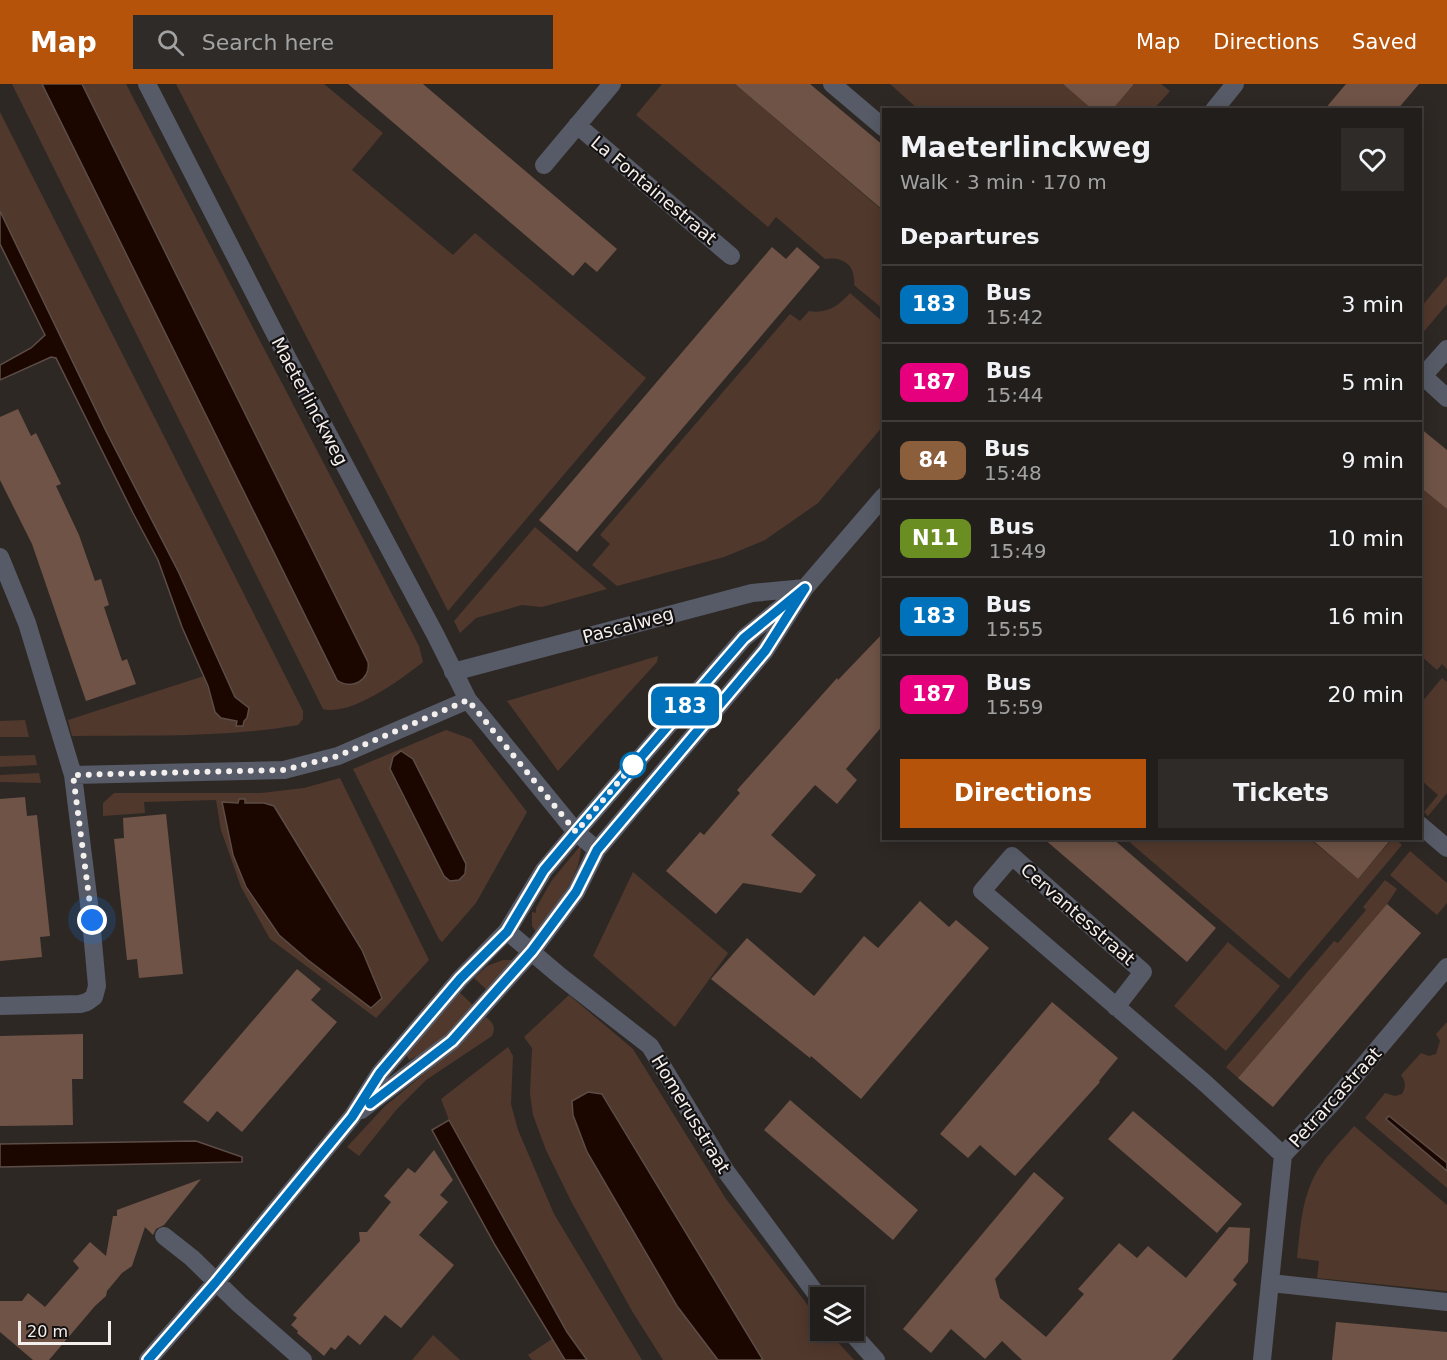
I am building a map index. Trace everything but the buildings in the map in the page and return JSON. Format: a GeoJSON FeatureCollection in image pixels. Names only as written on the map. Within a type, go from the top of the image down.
{"type":"FeatureCollection","features":[{"type":"Feature","properties":{"kind":"street","name":"Maeterlinckweg"},"geometry":{"type":"LineString","coordinates":[[147,84],[283,349],[468,700],[576,832],[597,850]]}},
{"type":"Feature","properties":{"kind":"street","name":"La Fontainestraat"},"geometry":{"type":"LineString","coordinates":[[544,165],[612,84]]}},
{"type":"Feature","properties":{"kind":"street"},"geometry":{"type":"LineString","coordinates":[[832,84],[882,126]]}},
{"type":"Feature","properties":{"kind":"street"},"geometry":{"type":"LineString","coordinates":[[1216,108],[1235,84]]}},
{"type":"Feature","properties":{"kind":"street","name":"La Fontainestraat"},"geometry":{"type":"LineString","coordinates":[[577,125],[731,256]]}},
{"type":"Feature","properties":{"kind":"street"},"geometry":{"type":"LineString","coordinates":[[1447,349],[1423,376],[1447,398]]}},
{"type":"Feature","properties":{"kind":"street"},"geometry":{"type":"LineString","coordinates":[[352,1117],[452,1041],[532,951],[576,892],[597,850],[765,651],[805,588],[882,498]]}},
{"type":"Feature","properties":{"kind":"street"},"geometry":{"type":"LineString","coordinates":[[0,557],[27,623],[73,775],[92,920],[97,986],[94,997],[80,1004],[0,1006]]}},
{"type":"Feature","properties":{"kind":"street","name":"Pascalweg"},"geometry":{"type":"LineString","coordinates":[[453,672],[752,593],[805,588]]}},
{"type":"Feature","properties":{"kind":"street"},"geometry":{"type":"LineString","coordinates":[[148,1360],[216,1282],[352,1117],[380,1073],[460,979],[507,932],[544,870],[576,832],[744,638],[805,588]]}},
{"type":"Feature","properties":{"kind":"street"},"geometry":{"type":"LineString","coordinates":[[73,775],[284,770],[338,756],[468,700]]}},
{"type":"Feature","properties":{"kind":"street"},"geometry":{"type":"LineString","coordinates":[[1422,827],[1447,848]]}},
{"type":"Feature","properties":{"kind":"street","name":"Cervantesstraat"},"geometry":{"type":"LineString","coordinates":[[1116,1007],[1143,972],[1012,856],[982,891],[1116,1007],[1206,1084],[1283,1155]]}},
{"type":"Feature","properties":{"kind":"street","name":"Homerusstraat"},"geometry":{"type":"LineString","coordinates":[[507,932],[650,1046],[724,1170],[811,1287]]}},
{"type":"Feature","properties":{"kind":"street","name":"Petrarcastraat"},"geometry":{"type":"LineString","coordinates":[[1262,1360],[1283,1155],[1334,1102],[1447,968]]}},
{"type":"Feature","properties":{"kind":"street"},"geometry":{"type":"LineString","coordinates":[[165,1236],[303,1360]]}},
{"type":"Feature","properties":{"kind":"street"},"geometry":{"type":"LineString","coordinates":[[1270,1283],[1447,1302]]}},
{"type":"Feature","properties":{"kind":"street"},"geometry":{"type":"LineString","coordinates":[[859,1341],[876,1360]]}},
{"type":"Feature","properties":{"kind":"shaded area"},"geometry":{"type":"Polygon","coordinates":[[[12,84],[42,84],[116,232],[369,670],[368,662],[82,84],[126,84],[419,646],[423,662],[389,687],[348,707],[335,710],[323,709],[12,84]]]}},
{"type":"Feature","properties":{"kind":"shaded area"},"geometry":{"type":"Polygon","coordinates":[[[42,84],[82,84],[368,662],[366,674],[359,682],[348,684],[337,680],[42,84]]]}},
{"type":"Feature","properties":{"kind":"shaded area"},"geometry":{"type":"Polygon","coordinates":[[[176,84],[324,84],[383,133],[352,170],[453,255],[475,233],[646,378],[448,611],[176,84]]]}},
{"type":"Feature","properties":{"kind":"shaded area"},"geometry":{"type":"Polygon","coordinates":[[[662,84],[735,84],[882,210],[882,308],[854,285],[853,272],[847,263],[837,259],[825,259],[776,217],[768,227],[636,115],[662,84]]]}},
{"type":"Feature","properties":{"kind":"shaded area"},"geometry":{"type":"Polygon","coordinates":[[[890,84],[1063,84],[1092,108],[917,108],[890,84]]]}},
{"type":"Feature","properties":{"kind":"shaded area"},"geometry":{"type":"Polygon","coordinates":[[[1134,84],[1161,84],[1170,91],[1155,108],[1114,108],[1134,84]]]}},
{"type":"Feature","properties":{"kind":"shaded area"},"geometry":{"type":"Polygon","coordinates":[[[0,112],[303,711],[303,719],[298,725],[214,734],[72,736],[68,720],[204,676],[215,712],[240,703],[219,665],[179,573],[106,431],[0,211],[0,112]]]}},
{"type":"Feature","properties":{"kind":"shaded area"},"geometry":{"type":"Polygon","coordinates":[[[0,211],[106,431],[179,573],[235,697],[249,708],[243,726],[236,726],[237,721],[221,718],[215,712],[208,686],[182,627],[158,560],[56,358],[51,357],[0,380],[0,365],[31,348],[45,335],[0,244],[0,211]]]}},
{"type":"Feature","properties":{"kind":"shaded area"},"geometry":{"type":"Polygon","coordinates":[[[1447,276],[1447,304],[1422,334],[1422,306],[1447,276]]]}},
{"type":"Feature","properties":{"kind":"shaded area"},"geometry":{"type":"Polygon","coordinates":[[[850,293],[882,321],[882,427],[818,503],[765,540],[724,557],[617,586],[592,565],[610,544],[600,535],[790,314],[800,321],[809,311],[832,308],[850,293]]]}},
{"type":"Feature","properties":{"kind":"shaded area"},"geometry":{"type":"Polygon","coordinates":[[[1422,489],[1447,509],[1447,669],[1442,664],[1437,670],[1422,657],[1422,489]]]}},
{"type":"Feature","properties":{"kind":"shaded area"},"geometry":{"type":"Polygon","coordinates":[[[535,527],[607,589],[542,607],[522,605],[476,618],[460,633],[454,621],[535,527]]]}},
{"type":"Feature","properties":{"kind":"shaded area"},"geometry":{"type":"Polygon","coordinates":[[[658,656],[657,662],[558,771],[507,701],[658,656]]]}},
{"type":"Feature","properties":{"kind":"shaded area"},"geometry":{"type":"Polygon","coordinates":[[[1442,678],[1447,682],[1447,793],[1428,816],[1424,812],[1438,795],[1422,781],[1422,702],[1442,678]]]}},
{"type":"Feature","properties":{"kind":"shaded area"},"geometry":{"type":"Polygon","coordinates":[[[25,720],[29,737],[0,737],[0,721],[25,720]]]}},
{"type":"Feature","properties":{"kind":"shaded area"},"geometry":{"type":"Polygon","coordinates":[[[446,730],[471,739],[527,812],[476,903],[442,942],[439,939],[353,769],[446,730]],[[401,752],[393,757],[465,874],[466,864],[413,759],[401,752]]]}},
{"type":"Feature","properties":{"kind":"shaded area"},"geometry":{"type":"Polygon","coordinates":[[[401,751],[413,759],[466,864],[465,874],[459,880],[450,881],[444,876],[390,769],[393,757],[401,751]]]}},
{"type":"Feature","properties":{"kind":"shaded area"},"geometry":{"type":"Polygon","coordinates":[[[35,755],[37,765],[0,767],[0,756],[35,755]]]}},
{"type":"Feature","properties":{"kind":"shaded area"},"geometry":{"type":"Polygon","coordinates":[[[39,773],[41,783],[0,782],[0,775],[39,773]]]}},
{"type":"Feature","properties":{"kind":"shaded area"},"geometry":{"type":"Polygon","coordinates":[[[340,778],[429,960],[376,1018],[270,939],[241,887],[221,830],[216,800],[144,802],[145,813],[103,816],[103,803],[114,793],[261,793],[304,788],[340,778]],[[239,799],[238,803],[223,802],[233,855],[247,887],[279,935],[371,1008],[382,998],[264,803],[245,803],[245,799],[239,799]]]}},
{"type":"Feature","properties":{"kind":"shaded area"},"geometry":{"type":"Polygon","coordinates":[[[239,799],[245,799],[245,803],[264,803],[274,806],[362,950],[382,998],[371,1008],[279,935],[246,887],[233,855],[222,802],[238,803],[239,799]]]}},
{"type":"Feature","properties":{"kind":"shaded area"},"geometry":{"type":"Polygon","coordinates":[[[1127,840],[1311,840],[1358,879],[1391,840],[1396,840],[1402,845],[1289,979],[1127,840]]]}},
{"type":"Feature","properties":{"kind":"shaded area"},"geometry":{"type":"Polygon","coordinates":[[[581,845],[577,868],[572,880],[536,932],[532,926],[532,912],[536,913],[536,908],[552,880],[581,845]]]}},
{"type":"Feature","properties":{"kind":"shaded area"},"geometry":{"type":"Polygon","coordinates":[[[1410,851],[1447,883],[1447,903],[1437,915],[1390,875],[1410,851]]]}},
{"type":"Feature","properties":{"kind":"shaded area"},"geometry":{"type":"Polygon","coordinates":[[[633,872],[728,953],[675,1027],[593,956],[633,872]]]}},
{"type":"Feature","properties":{"kind":"shaded area"},"geometry":{"type":"Polygon","coordinates":[[[1385,880],[1397,889],[1387,904],[1238,1078],[1226,1067],[1334,941],[1338,943],[1366,910],[1363,907],[1385,880]]]}},
{"type":"Feature","properties":{"kind":"shaded area"},"geometry":{"type":"Polygon","coordinates":[[[1228,942],[1280,986],[1226,1051],[1174,1006],[1228,942]]]}},
{"type":"Feature","properties":{"kind":"shaded area"},"geometry":{"type":"Polygon","coordinates":[[[503,960],[513,960],[488,991],[474,978],[487,966],[503,960]]]}},
{"type":"Feature","properties":{"kind":"shaded area"},"geometry":{"type":"Polygon","coordinates":[[[459,992],[474,1006],[436,1044],[409,1060],[406,1053],[459,992]]]}},
{"type":"Feature","properties":{"kind":"shaded area"},"geometry":{"type":"Polygon","coordinates":[[[569,995],[633,1049],[726,1199],[810,1308],[810,1341],[837,1341],[854,1360],[763,1360],[603,1094],[588,1092],[587,1152],[677,1306],[718,1360],[663,1360],[632,1311],[572,1203],[546,1150],[533,1115],[530,1094],[532,1048],[524,1037],[569,995]]]}},
{"type":"Feature","properties":{"kind":"shaded area"},"geometry":{"type":"Polygon","coordinates":[[[486,1017],[493,1025],[492,1036],[426,1080],[397,1109],[359,1156],[347,1147],[385,1106],[458,1046],[486,1017]]]}},
{"type":"Feature","properties":{"kind":"shaded area"},"geometry":{"type":"Polygon","coordinates":[[[1447,1022],[1447,1188],[1365,1118],[1385,1093],[1395,1096],[1402,1094],[1405,1085],[1401,1075],[1421,1053],[1429,1056],[1436,1054],[1440,1041],[1436,1034],[1447,1022]]]}},
{"type":"Feature","properties":{"kind":"shaded area"},"geometry":{"type":"Polygon","coordinates":[[[508,1047],[513,1056],[511,1104],[518,1130],[554,1214],[642,1360],[587,1360],[567,1332],[449,1120],[441,1099],[508,1047]]]}},
{"type":"Feature","properties":{"kind":"shaded area"},"geometry":{"type":"Polygon","coordinates":[[[588,1092],[602,1094],[763,1360],[718,1360],[677,1306],[587,1152],[573,1115],[572,1101],[588,1092]]]}},
{"type":"Feature","properties":{"kind":"shaded area"},"geometry":{"type":"Polygon","coordinates":[[[1389,1116],[1447,1163],[1447,1171],[1386,1119],[1389,1116]]]}},
{"type":"Feature","properties":{"kind":"shaded area"},"geometry":{"type":"Polygon","coordinates":[[[449,1120],[567,1332],[587,1360],[565,1360],[495,1245],[432,1130],[449,1120]]]}},
{"type":"Feature","properties":{"kind":"shaded area"},"geometry":{"type":"Polygon","coordinates":[[[1354,1126],[1447,1205],[1447,1291],[1317,1278],[1319,1261],[1297,1258],[1303,1209],[1308,1190],[1326,1159],[1354,1126]]]}},
{"type":"Feature","properties":{"kind":"shaded area"},"geometry":{"type":"Polygon","coordinates":[[[196,1141],[242,1157],[242,1162],[0,1167],[0,1144],[196,1141]]]}},
{"type":"Feature","properties":{"kind":"shaded area"},"geometry":{"type":"Polygon","coordinates":[[[433,1335],[460,1360],[412,1360],[433,1335]]]}},
{"type":"Feature","properties":{"kind":"shaded area"},"geometry":{"type":"Polygon","coordinates":[[[552,1339],[565,1360],[532,1360],[528,1355],[552,1339]]]}},
{"type":"Feature","properties":{"kind":"bus line","name":"183"},"geometry":{"type":"LineString","coordinates":[[148,1360],[216,1282],[352,1117],[380,1073],[460,979],[507,932],[544,870],[576,832],[744,638],[805,588],[765,651],[597,850],[576,892],[532,951],[452,1041],[370,1104]]}},
{"type":"Feature","properties":{"kind":"route"},"geometry":{"type":"LineString","coordinates":[[92,920],[73,775],[284,770],[338,756],[468,700],[576,832],[633,765]]}}]}
